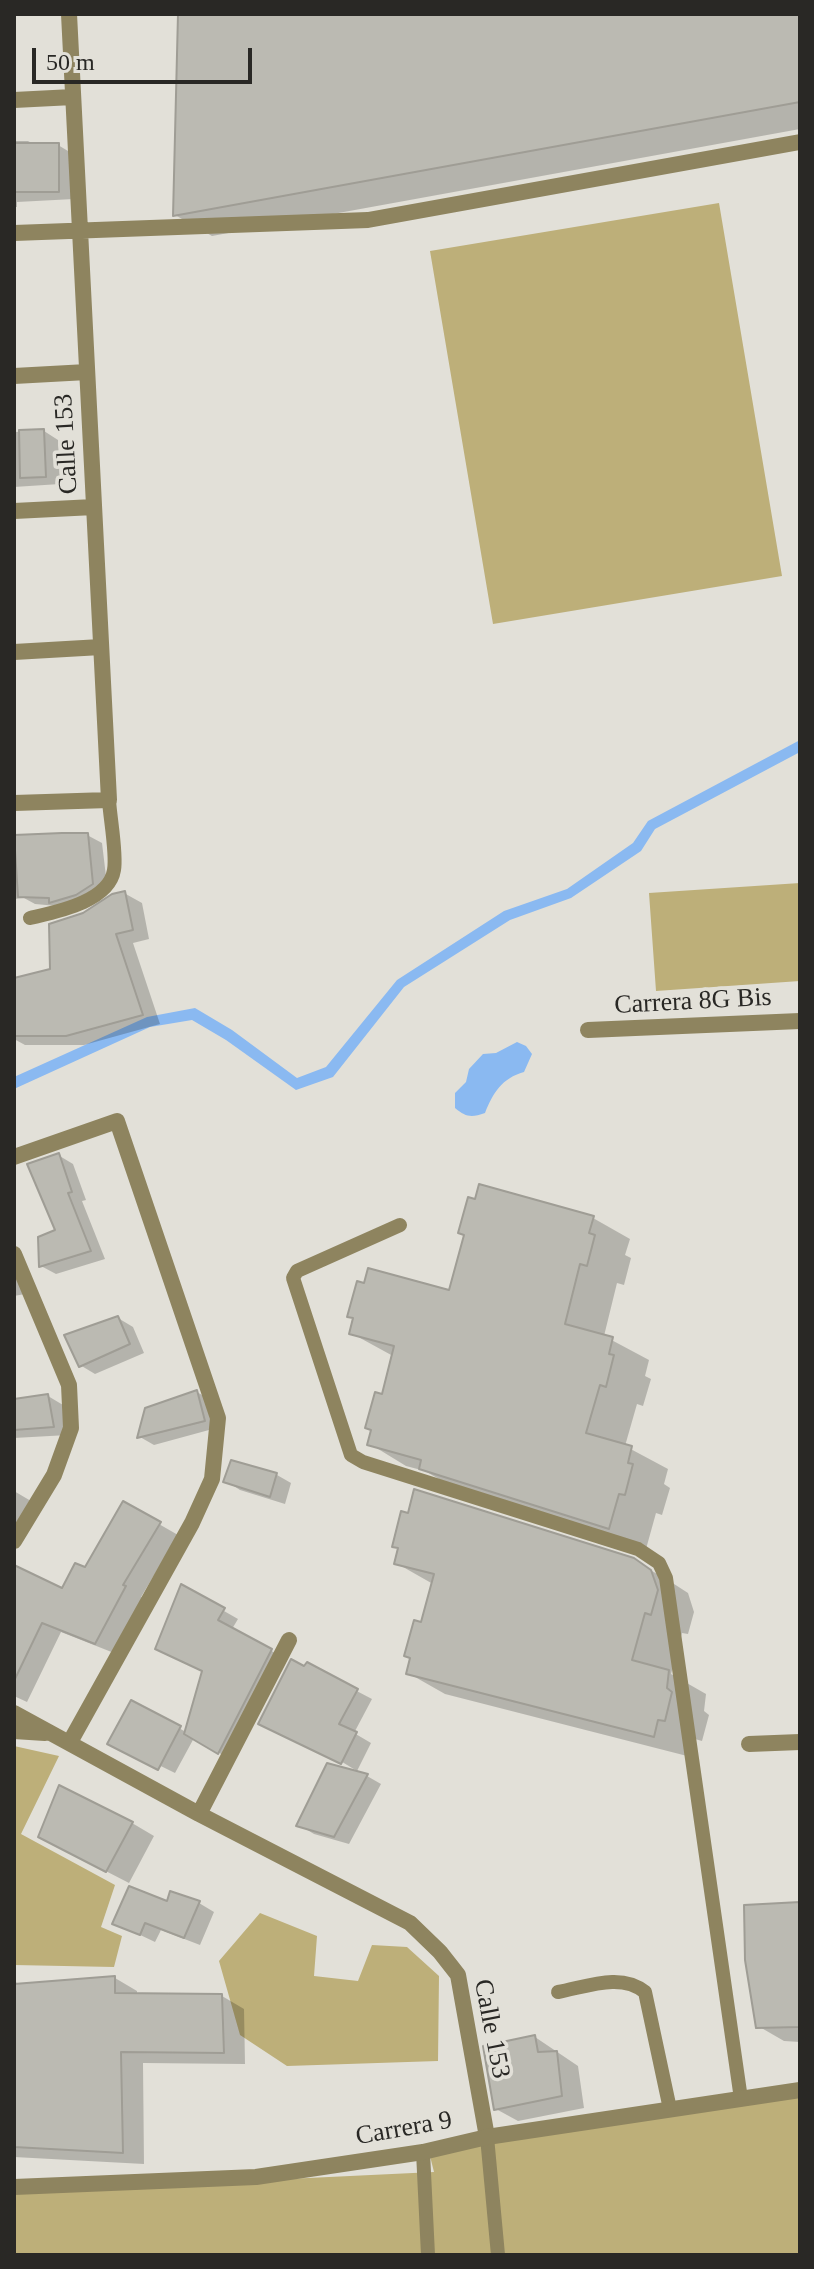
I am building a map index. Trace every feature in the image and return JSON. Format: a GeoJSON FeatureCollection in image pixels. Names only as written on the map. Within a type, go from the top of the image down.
{"type":"FeatureCollection","features":[{"type":"Feature","properties":{"kind":"street","name":"Calle 153"},"geometry":{"type":"LineString","coordinates":[[69,14],[109,800]]}},
{"type":"Feature","properties":{"kind":"street"},"geometry":{"type":"LineString","coordinates":[[14,100],[73,97]]}},
{"type":"Feature","properties":{"kind":"street"},"geometry":{"type":"LineString","coordinates":[[14,233],[368,220],[800,142]]}},
{"type":"Feature","properties":{"kind":"street"},"geometry":{"type":"LineString","coordinates":[[14,376],[87,372]]}},
{"type":"Feature","properties":{"kind":"street"},"geometry":{"type":"LineString","coordinates":[[14,511],[94,507]]}},
{"type":"Feature","properties":{"kind":"street"},"geometry":{"type":"LineString","coordinates":[[14,652],[101,647]]}},
{"type":"Feature","properties":{"kind":"street"},"geometry":{"type":"LineString","coordinates":[[14,803],[109,800]]}},
{"type":"Feature","properties":{"kind":"street","name":"Carrera 8G Bis"},"geometry":{"type":"LineString","coordinates":[[588,1030],[800,1021]]}},
{"type":"Feature","properties":{"kind":"street"},"geometry":{"type":"LineString","coordinates":[[14,1157],[117,1121],[218,1418],[212,1479],[197,1512],[70,1742]]}},
{"type":"Feature","properties":{"kind":"street"},"geometry":{"type":"LineString","coordinates":[[14,1254],[69,1385],[71,1428],[54,1475],[14,1541]]}},
{"type":"Feature","properties":{"kind":"street"},"geometry":{"type":"LineString","coordinates":[[199,1814],[289,1640]]}},
{"type":"Feature","properties":{"kind":"street"},"geometry":{"type":"LineString","coordinates":[[14,1713],[51,1734]]}},
{"type":"Feature","properties":{"kind":"street"},"geometry":{"type":"LineString","coordinates":[[14,1731],[51,1734]]}},
{"type":"Feature","properties":{"kind":"street","name":"Calle 153"},"geometry":{"type":"LineString","coordinates":[[51,1734],[410,1923],[458,1975],[487,2137]]}},
{"type":"Feature","properties":{"kind":"street"},"geometry":{"type":"LineString","coordinates":[[749,1744],[800,1742]]}},
{"type":"Feature","properties":{"kind":"street","name":"Carrera 9"},"geometry":{"type":"LineString","coordinates":[[14,2187],[256,2177],[423,2152],[487,2137],[800,2090]]}},
{"type":"Feature","properties":{"kind":"lane","name":"Calle 153"},"geometry":{"type":"LineString","coordinates":[[30,918],[90,899],[108,883],[115,871],[109,800]]}},
{"type":"Feature","properties":{"kind":"lane"},"geometry":{"type":"LineString","coordinates":[[400,1225],[297,1271],[293,1278],[351,1455],[363,1462],[638,1549],[659,1563],[666,1578],[741,2099]]}},
{"type":"Feature","properties":{"kind":"lane"},"geometry":{"type":"LineString","coordinates":[[558,1992],[623,1980],[634,1983],[645,1992],[670,2109]]}},
{"type":"Feature","properties":{"kind":"lane","name":"Calle 153"},"geometry":{"type":"LineString","coordinates":[[487,2137],[498,2255]]}},
{"type":"Feature","properties":{"kind":"lane"},"geometry":{"type":"LineString","coordinates":[[423,2152],[428,2255]]}},
{"type":"Feature","properties":{"kind":"shaded area"},"geometry":{"type":"Polygon","coordinates":[[[719,203],[782,576],[493,624],[430,251],[719,203]]]}},
{"type":"Feature","properties":{"kind":"shaded area"},"geometry":{"type":"Polygon","coordinates":[[[800,883],[800,981],[656,991],[649,893],[800,883]]]}},
{"type":"Feature","properties":{"kind":"shaded area"},"geometry":{"type":"Polygon","coordinates":[[[14,1746],[59,1756],[21,1834],[115,1885],[101,1927],[122,1936],[114,1967],[14,1965],[14,1746]]]}},
{"type":"Feature","properties":{"kind":"shaded area"},"geometry":{"type":"Polygon","coordinates":[[[260,1913],[317,1936],[314,1976],[358,1981],[372,1945],[407,1947],[439,1976],[438,2061],[287,2066],[240,2035],[219,1961],[260,1913]]]}},
{"type":"Feature","properties":{"kind":"shaded area"},"geometry":{"type":"Polygon","coordinates":[[[800,2092],[800,2255],[14,2255],[14,2192],[434,2172],[430,2156],[490,2141],[800,2092]]]}},
{"type":"Feature","properties":{"kind":"water"},"geometry":{"type":"Polygon","coordinates":[[[800,740],[800,752],[655,829],[641,851],[571,898],[510,920],[404,987],[333,1077],[296,1090],[192,1020],[150,1027],[14,1089],[14,1077],[147,1017],[195,1008],[232,1030],[297,1078],[326,1067],[397,980],[504,911],[567,889],[633,843],[648,821],[800,740]]]}},
{"type":"Feature","properties":{"kind":"water"},"geometry":{"type":"Polygon","coordinates":[[[517,1042],[526,1046],[532,1054],[524,1072],[499,1087],[485,1113],[469,1116],[455,1108],[455,1093],[466,1082],[469,1069],[483,1054],[496,1053],[517,1042]]]}},
{"type":"Feature","properties":{"kind":"building"},"geometry":{"type":"Polygon","coordinates":[[[178,14],[800,14],[800,102],[173,216],[178,14]]]}},
{"type":"Feature","properties":{"kind":"building"},"geometry":{"type":"Polygon","coordinates":[[[14,143],[59,143],[59,192],[14,192],[14,143]]]}},
{"type":"Feature","properties":{"kind":"building"},"geometry":{"type":"Polygon","coordinates":[[[44,429],[46,477],[20,478],[19,430],[44,429]]]}},
{"type":"Feature","properties":{"kind":"building"},"geometry":{"type":"Polygon","coordinates":[[[88,833],[93,884],[76,895],[49,903],[49,898],[18,897],[14,835],[88,833]]]}},
{"type":"Feature","properties":{"kind":"building"},"geometry":{"type":"Polygon","coordinates":[[[125,891],[133,930],[116,934],[143,1015],[66,1036],[14,1036],[14,978],[50,969],[49,924],[83,913],[112,894],[125,891]]]}},
{"type":"Feature","properties":{"kind":"building"},"geometry":{"type":"Polygon","coordinates":[[[59,1153],[72,1192],[68,1193],[91,1251],[39,1267],[38,1237],[55,1230],[27,1164],[59,1153]]]}},
{"type":"Feature","properties":{"kind":"building"},"geometry":{"type":"Polygon","coordinates":[[[479,1184],[594,1216],[589,1233],[595,1235],[587,1266],[580,1264],[565,1324],[613,1337],[609,1354],[614,1355],[606,1387],[600,1385],[586,1433],[632,1446],[628,1463],[633,1464],[625,1495],[619,1494],[609,1529],[419,1469],[421,1460],[367,1445],[371,1430],[365,1428],[375,1392],[382,1394],[394,1346],[349,1334],[353,1318],[347,1317],[357,1281],[364,1283],[368,1268],[449,1290],[464,1235],[458,1233],[468,1197],[475,1199],[479,1184]]]}},
{"type":"Feature","properties":{"kind":"building"},"geometry":{"type":"Polygon","coordinates":[[[118,1316],[130,1344],[79,1367],[64,1335],[118,1316]]]}},
{"type":"Feature","properties":{"kind":"building"},"geometry":{"type":"Polygon","coordinates":[[[197,1390],[205,1421],[137,1438],[145,1408],[197,1390]]]}},
{"type":"Feature","properties":{"kind":"building"},"geometry":{"type":"Polygon","coordinates":[[[48,1394],[54,1427],[14,1430],[14,1399],[48,1394]]]}},
{"type":"Feature","properties":{"kind":"building"},"geometry":{"type":"Polygon","coordinates":[[[231,1460],[277,1473],[270,1497],[223,1482],[231,1460]]]}},
{"type":"Feature","properties":{"kind":"building"},"geometry":{"type":"Polygon","coordinates":[[[414,1489],[634,1558],[651,1570],[658,1590],[651,1615],[645,1613],[632,1660],[669,1670],[667,1688],[672,1692],[665,1721],[658,1720],[654,1737],[406,1674],[410,1658],[404,1656],[414,1620],[421,1622],[434,1574],[394,1564],[398,1548],[392,1547],[401,1511],[408,1513],[414,1489]]]}},
{"type":"Feature","properties":{"kind":"building"},"geometry":{"type":"Polygon","coordinates":[[[123,1501],[161,1522],[123,1585],[126,1586],[95,1644],[42,1623],[14,1681],[14,1565],[62,1588],[75,1563],[85,1567],[123,1501]]]}},
{"type":"Feature","properties":{"kind":"building"},"geometry":{"type":"Polygon","coordinates":[[[181,1584],[225,1608],[218,1620],[272,1649],[218,1754],[184,1734],[202,1671],[155,1649],[181,1584]]]}},
{"type":"Feature","properties":{"kind":"building"},"geometry":{"type":"Polygon","coordinates":[[[291,1659],[304,1666],[307,1662],[358,1689],[339,1724],[357,1732],[341,1764],[258,1724],[291,1659]]]}},
{"type":"Feature","properties":{"kind":"building"},"geometry":{"type":"Polygon","coordinates":[[[131,1700],[181,1726],[158,1770],[107,1744],[131,1700]]]}},
{"type":"Feature","properties":{"kind":"building"},"geometry":{"type":"Polygon","coordinates":[[[327,1763],[368,1774],[334,1837],[296,1826],[327,1763]]]}},
{"type":"Feature","properties":{"kind":"building"},"geometry":{"type":"Polygon","coordinates":[[[59,1785],[133,1822],[106,1872],[38,1837],[59,1785]]]}},
{"type":"Feature","properties":{"kind":"building"},"geometry":{"type":"Polygon","coordinates":[[[129,1886],[167,1901],[170,1891],[200,1901],[184,1938],[145,1923],[140,1935],[112,1924],[129,1886]]]}},
{"type":"Feature","properties":{"kind":"building"},"geometry":{"type":"Polygon","coordinates":[[[800,1902],[800,2027],[756,2028],[745,1960],[744,1905],[800,1902]]]}},
{"type":"Feature","properties":{"kind":"building"},"geometry":{"type":"Polygon","coordinates":[[[115,1976],[115,1993],[222,1994],[224,2053],[121,2052],[123,2153],[14,2147],[14,1984],[115,1976]]]}},
{"type":"Feature","properties":{"kind":"building"},"geometry":{"type":"Polygon","coordinates":[[[535,2035],[538,2052],[557,2051],[562,2096],[494,2110],[483,2046],[535,2035]]]}}]}
